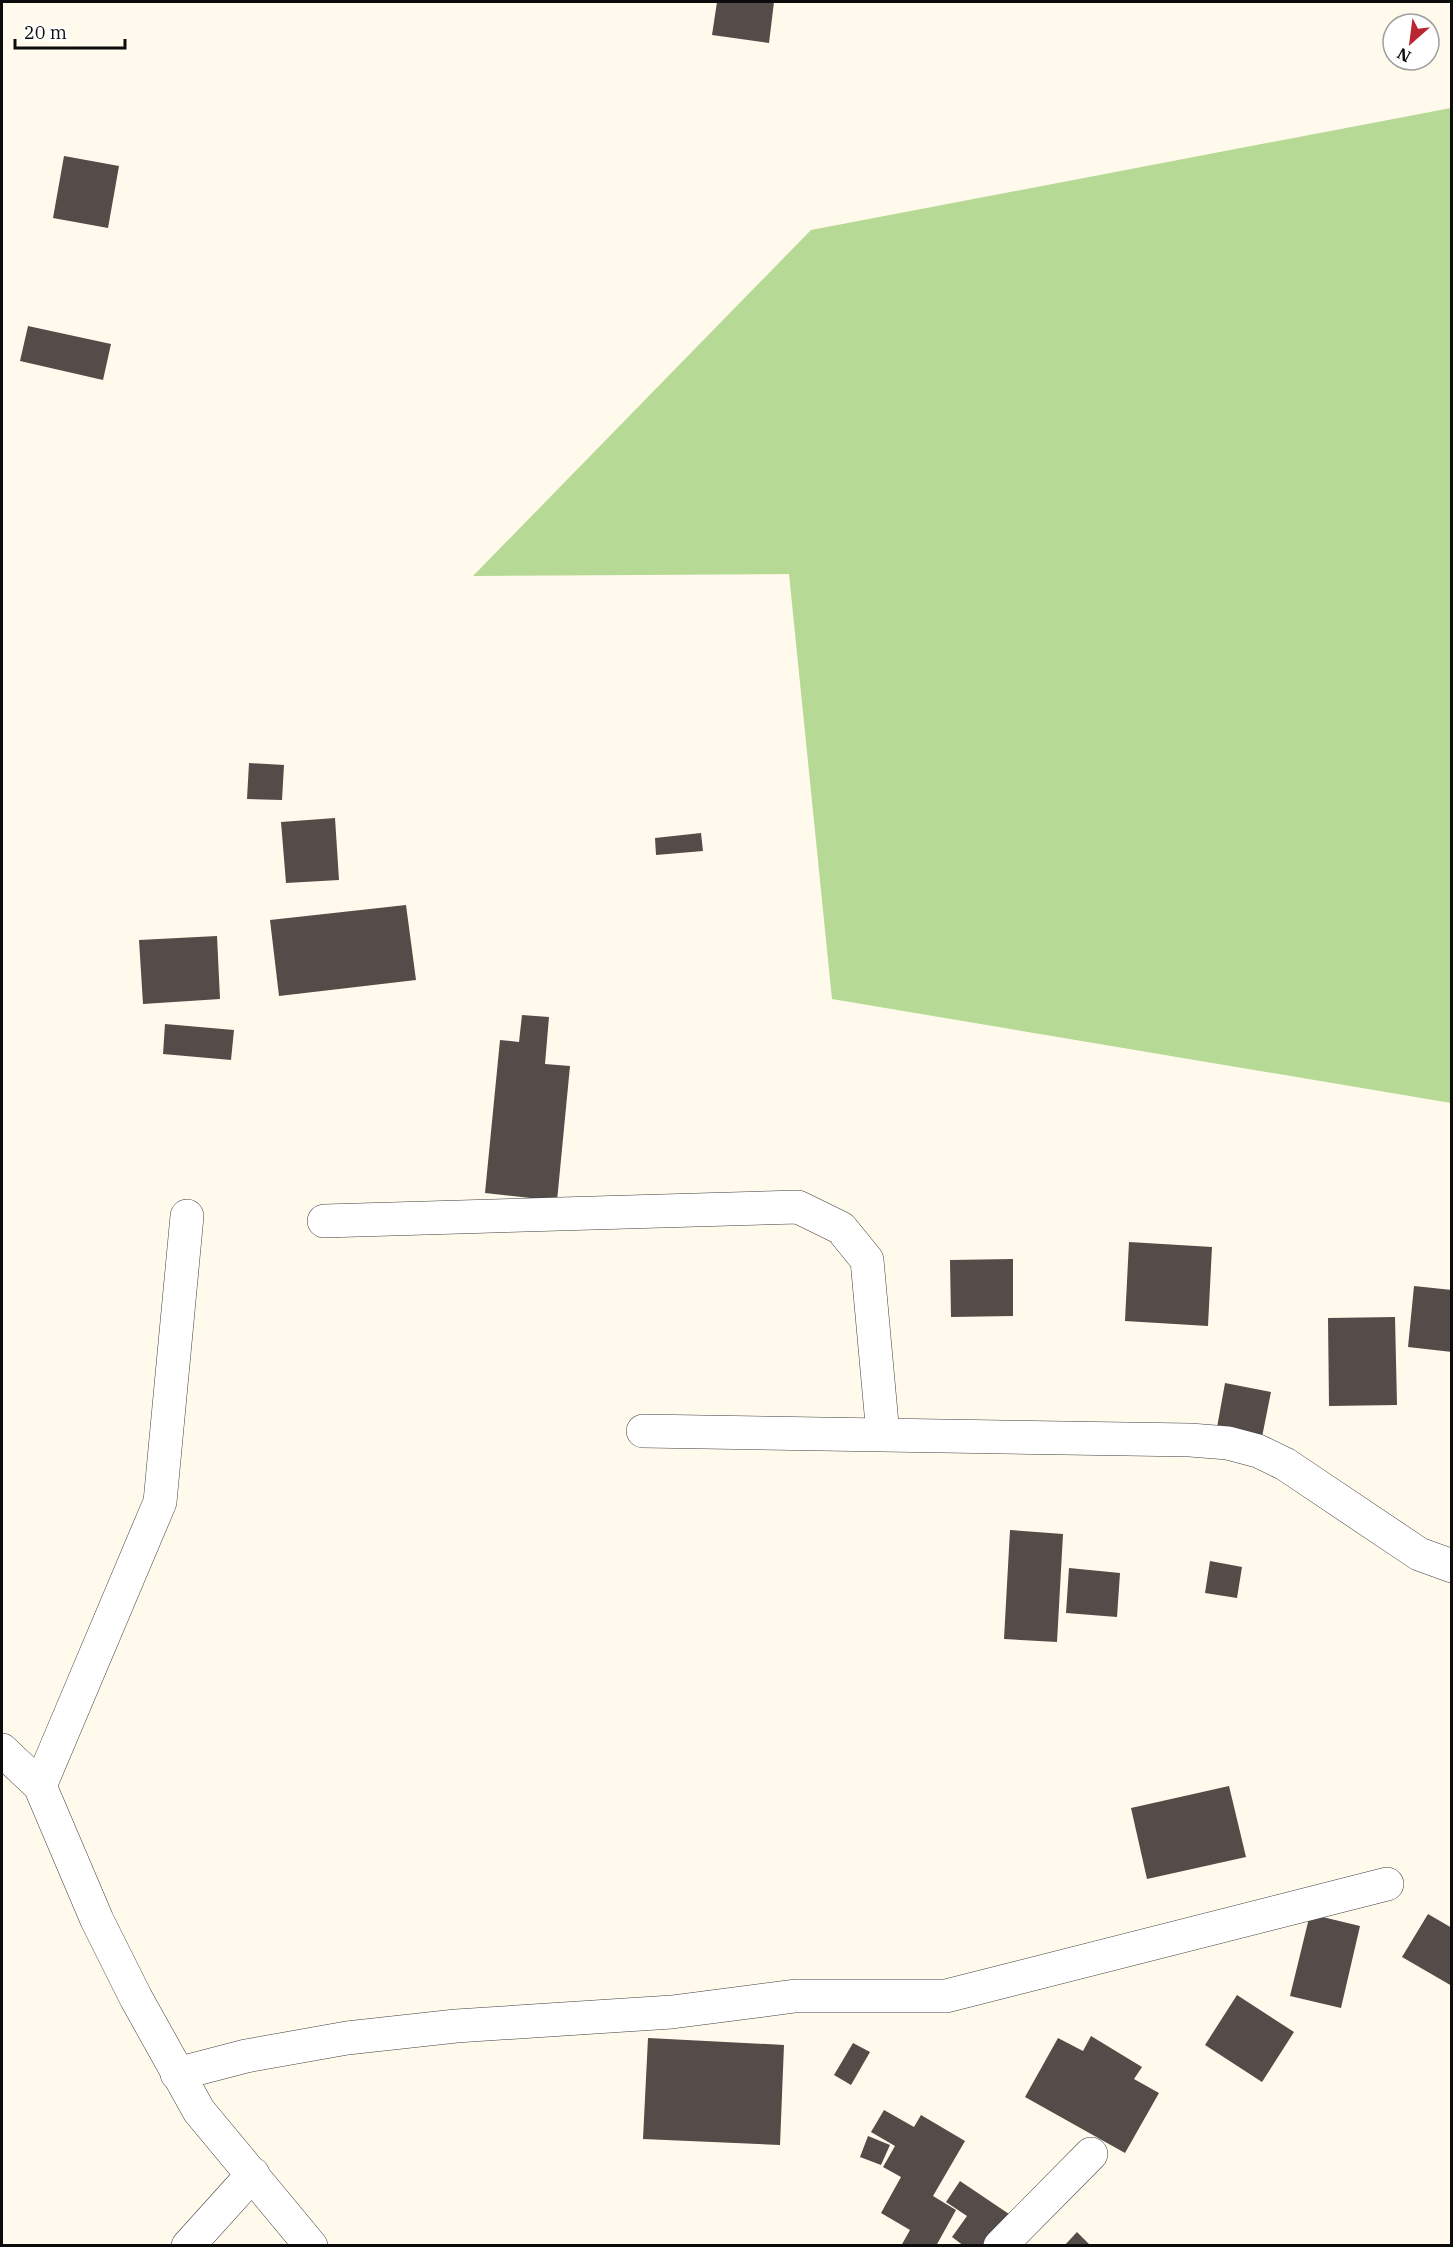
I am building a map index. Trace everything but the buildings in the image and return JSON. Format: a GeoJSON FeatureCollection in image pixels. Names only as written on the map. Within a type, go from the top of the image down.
{"type":"FeatureCollection","features":[{"type":"Feature","properties":{"kind":"street"},"geometry":{"type":"LineString","coordinates":[[324,1221],[798,1207],[841,1228],[867,1260],[883,1435]]}},
{"type":"Feature","properties":{"kind":"street"},"geometry":{"type":"LineString","coordinates":[[40,1786],[160,1502],[187,1216]]}},
{"type":"Feature","properties":{"kind":"street"},"geometry":{"type":"LineString","coordinates":[[643,1431],[1190,1440],[1228,1443],[1258,1451],[1284,1464],[1419,1554],[1452,1566]]}},
{"type":"Feature","properties":{"kind":"street"},"geometry":{"type":"LineString","coordinates":[[2,1750],[40,1786],[97,1920],[136,1998],[199,2111],[311,2246]]}},
{"type":"Feature","properties":{"kind":"street"},"geometry":{"type":"LineString","coordinates":[[177,2074],[246,2056],[347,2038],[456,2026],[672,2012],[795,1996],[946,1996],[1387,1884]]}},
{"type":"Feature","properties":{"kind":"street"},"geometry":{"type":"LineString","coordinates":[[1000,2246],[1091,2154]]}},
{"type":"Feature","properties":{"kind":"street"},"geometry":{"type":"LineString","coordinates":[[188,2246],[253,2174]]}},
{"type":"Feature","properties":{"kind":"green space"},"geometry":{"type":"Polygon","coordinates":[[[1451,108],[1451,1103],[832,999],[789,574],[473,576],[811,230],[1451,108]]]}}]}
